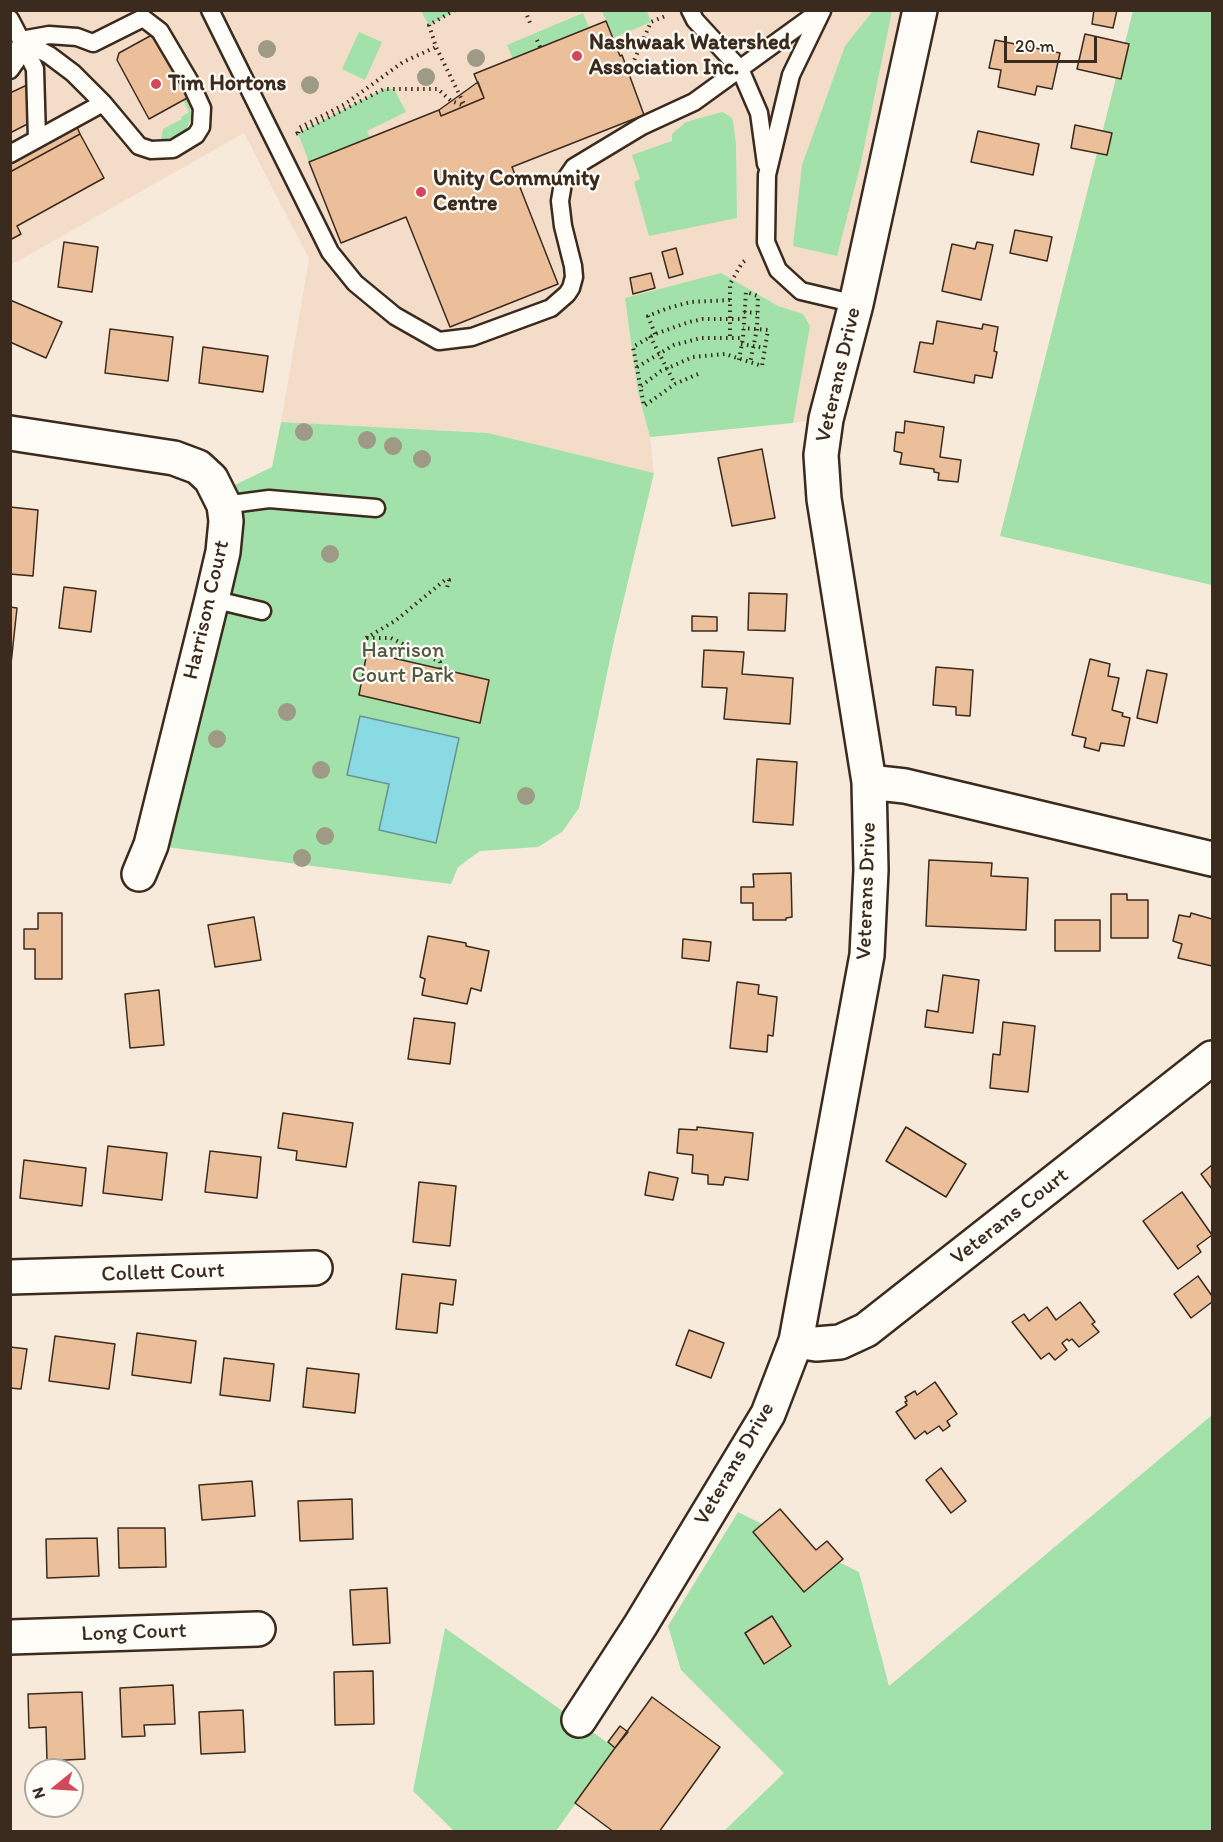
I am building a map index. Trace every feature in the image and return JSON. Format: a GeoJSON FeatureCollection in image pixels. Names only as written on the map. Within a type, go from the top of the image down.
{"type":"FeatureCollection","features":[{"type":"Feature","properties":{"kind":"street","name":"Veterans Drive"},"geometry":{"type":"LineString","coordinates":[[579,1720],[640,1626],[768,1414],[795,1341],[867,955],[871,870],[869,782],[824,499],[820,455],[826,419],[856,304],[920,10]]}},
{"type":"Feature","properties":{"kind":"street","name":"Harrison Court"},"geometry":{"type":"LineString","coordinates":[[10,433],[174,458],[198,467],[211,479],[224,505],[226,520],[223,552],[151,845],[139,873]]}},
{"type":"Feature","properties":{"kind":"street"},"geometry":{"type":"LineString","coordinates":[[869,782],[905,786],[1212,859]]}},
{"type":"Feature","properties":{"kind":"street","name":"Veterans Court"},"geometry":{"type":"LineString","coordinates":[[795,1341],[816,1344],[840,1342],[866,1329],[1212,1058]]}},
{"type":"Feature","properties":{"kind":"street","name":"Collett Court"},"geometry":{"type":"LineString","coordinates":[[10,1277],[315,1268]]}},
{"type":"Feature","properties":{"kind":"street","name":"Long Court"},"geometry":{"type":"LineString","coordinates":[[10,1637],[258,1629]]}},
{"type":"Feature","properties":{"kind":"lane"},"geometry":{"type":"LineString","coordinates":[[210,10],[330,252],[355,283],[395,316],[440,341],[472,337],[551,308],[571,288],[573,266],[563,226],[560,201],[563,183],[574,167],[642,126],[694,102],[822,10]]}},
{"type":"Feature","properties":{"kind":"lane"},"geometry":{"type":"LineString","coordinates":[[690,10],[695,20],[740,69],[759,113],[767,175],[766,242],[778,270],[801,291],[856,304]]}},
{"type":"Feature","properties":{"kind":"lane"},"geometry":{"type":"LineString","coordinates":[[767,175],[791,75],[822,10]]}},
{"type":"Feature","properties":{"kind":"lane"},"geometry":{"type":"LineString","coordinates":[[143,18],[160,31],[190,82],[202,108],[201,127],[196,135],[172,149],[151,150],[139,146],[103,103],[73,73],[21,40],[49,35],[76,38],[93,43],[143,18]]}},
{"type":"Feature","properties":{"kind":"lane"},"geometry":{"type":"LineString","coordinates":[[10,19],[35,69],[37,139]]}},
{"type":"Feature","properties":{"kind":"lane"},"geometry":{"type":"LineString","coordinates":[[10,70],[17,60],[21,40]]}},
{"type":"Feature","properties":{"kind":"lane"},"geometry":{"type":"LineString","coordinates":[[10,154],[103,103]]}},
{"type":"Feature","properties":{"kind":"lane"},"geometry":{"type":"LineString","coordinates":[[224,505],[269,499],[376,508]]}},
{"type":"Feature","properties":{"kind":"lane"},"geometry":{"type":"LineString","coordinates":[[212,599],[262,611]]}},
{"type":"Feature","properties":{"kind":"path"},"geometry":{"type":"LineString","coordinates":[[436,47],[404,62],[345,104],[299,128],[298,133],[384,89],[438,89],[451,102],[465,106],[436,47],[429,25],[455,10]]}},
{"type":"Feature","properties":{"kind":"path"},"geometry":{"type":"LineString","coordinates":[[525,10],[530,23]]}},
{"type":"Feature","properties":{"kind":"path"},"geometry":{"type":"LineString","coordinates":[[626,67],[632,65],[651,22]]}},
{"type":"Feature","properties":{"kind":"path"},"geometry":{"type":"LineString","coordinates":[[537,40],[540,47]]}},
{"type":"Feature","properties":{"kind":"path"},"geometry":{"type":"LineString","coordinates":[[730,336],[731,279],[742,263],[766,242]]}},
{"type":"Feature","properties":{"kind":"path"},"geometry":{"type":"LineString","coordinates":[[739,360],[746,292],[758,296],[757,329],[750,363]]}},
{"type":"Feature","properties":{"kind":"path"},"geometry":{"type":"LineString","coordinates":[[655,333],[648,316],[691,302],[730,300]]}},
{"type":"Feature","properties":{"kind":"path"},"geometry":{"type":"LineString","coordinates":[[744,312],[757,313]]}},
{"type":"Feature","properties":{"kind":"path"},"geometry":{"type":"LineString","coordinates":[[698,374],[675,384],[644,406],[633,347],[655,333],[703,319],[744,319]]}},
{"type":"Feature","properties":{"kind":"path"},"geometry":{"type":"LineString","coordinates":[[641,386],[667,368],[693,357],[725,354],[762,366],[768,330],[743,328]]}},
{"type":"Feature","properties":{"kind":"path"},"geometry":{"type":"LineString","coordinates":[[650,336],[675,384]]}},
{"type":"Feature","properties":{"kind":"path"},"geometry":{"type":"LineString","coordinates":[[637,367],[674,345],[701,338],[730,336],[743,338]]}},
{"type":"Feature","properties":{"kind":"path"},"geometry":{"type":"LineString","coordinates":[[741,344],[765,348]]}},
{"type":"Feature","properties":{"kind":"path"},"geometry":{"type":"LineString","coordinates":[[440,669],[440,662],[391,638],[366,638],[395,621],[446,580],[449,580],[447,588],[450,589]]}},
{"type":"Feature","properties":{"kind":"shaded area"},"geometry":{"type":"Polygon","coordinates":[[[11,11],[920,11],[826,419],[650,437],[654,473],[488,433],[281,422],[309,259],[244,133],[11,265],[11,11]]]}},
{"type":"Feature","properties":{"kind":"green space"},"geometry":{"type":"Polygon","coordinates":[[[421,11],[455,11],[429,25],[421,11]]]}},
{"type":"Feature","properties":{"kind":"green space"},"geometry":{"type":"Polygon","coordinates":[[[602,11],[647,11],[651,22],[613,38],[602,11]]]}},
{"type":"Feature","properties":{"kind":"green space"},"geometry":{"type":"Polygon","coordinates":[[[892,11],[860,167],[837,256],[793,246],[802,165],[845,46],[872,12],[892,11]]]}},
{"type":"Feature","properties":{"kind":"green space"},"geometry":{"type":"Polygon","coordinates":[[[1133,11],[1212,11],[1212,585],[1000,536],[1133,11]]]}},
{"type":"Feature","properties":{"kind":"green space"},"geometry":{"type":"Polygon","coordinates":[[[583,13],[589,28],[513,59],[507,45],[583,13]]]}},
{"type":"Feature","properties":{"kind":"green space"},"geometry":{"type":"Polygon","coordinates":[[[359,32],[382,42],[365,80],[342,69],[359,32]]]}},
{"type":"Feature","properties":{"kind":"green space"},"geometry":{"type":"Polygon","coordinates":[[[384,89],[394,89],[406,112],[367,131],[370,138],[309,162],[298,133],[384,89]]]}},
{"type":"Feature","properties":{"kind":"green space"},"geometry":{"type":"Polygon","coordinates":[[[187,98],[191,117],[187,128],[181,136],[169,141],[161,139],[163,129],[182,119],[181,117],[189,112],[183,100],[187,98]]]}},
{"type":"Feature","properties":{"kind":"green space"},"geometry":{"type":"Polygon","coordinates":[[[722,112],[731,117],[733,121],[736,144],[737,218],[649,236],[634,182],[640,179],[632,155],[672,141],[672,134],[686,122],[722,112]]]}},
{"type":"Feature","properties":{"kind":"green space"},"geometry":{"type":"Polygon","coordinates":[[[721,273],[778,306],[803,314],[810,326],[793,423],[650,437],[638,392],[625,298],[721,273]]]}},
{"type":"Feature","properties":{"kind":"green space","name":"Harrison Court Park"},"geometry":{"type":"Polygon","coordinates":[[[281,422],[488,433],[654,473],[614,640],[579,808],[562,832],[538,847],[480,851],[458,867],[451,884],[151,845],[218,493],[272,467],[281,422]]]}},
{"type":"Feature","properties":{"kind":"green space"},"geometry":{"type":"Polygon","coordinates":[[[1212,1415],[1212,1831],[724,1831],[784,1773],[681,1670],[668,1626],[738,1512],[859,1572],[889,1686],[1212,1415]]]}},
{"type":"Feature","properties":{"kind":"green space"},"geometry":{"type":"Polygon","coordinates":[[[445,1628],[615,1748],[556,1831],[454,1831],[413,1791],[445,1628]]]}},
{"type":"Feature","properties":{"kind":"water"},"geometry":{"type":"Polygon","coordinates":[[[360,716],[459,738],[436,843],[379,830],[389,784],[347,775],[360,716]]]}},
{"type":"Feature","properties":{"kind":"building"},"geometry":{"type":"Polygon","coordinates":[[[1094,10],[1117,10],[1113,28],[1092,24],[1094,10]]]}},
{"type":"Feature","properties":{"kind":"building","name":"Unity Community Centre"},"geometry":{"type":"Polygon","coordinates":[[[606,21],[620,56],[622,55],[644,115],[512,167],[558,284],[450,327],[406,217],[341,243],[309,162],[439,110],[441,116],[484,98],[474,74],[606,21]]]}},
{"type":"Feature","properties":{"kind":"building"},"geometry":{"type":"Polygon","coordinates":[[[1085,34],[1129,44],[1121,79],[1077,69],[1085,34]]]}},
{"type":"Feature","properties":{"kind":"building","name":"Tim Hortons"},"geometry":{"type":"Polygon","coordinates":[[[150,36],[156,38],[189,97],[149,119],[117,60],[119,53],[150,36]]]}},
{"type":"Feature","properties":{"kind":"building"},"geometry":{"type":"Polygon","coordinates":[[[995,40],[1060,53],[1052,89],[1037,86],[1035,95],[998,87],[1001,70],[989,68],[995,40]]]}},
{"type":"Feature","properties":{"kind":"building"},"geometry":{"type":"Polygon","coordinates":[[[478,82],[484,98],[441,116],[439,110],[478,82]]]}},
{"type":"Feature","properties":{"kind":"building"},"geometry":{"type":"Polygon","coordinates":[[[27,85],[43,116],[10,133],[10,93],[27,85]]]}},
{"type":"Feature","properties":{"kind":"building"},"geometry":{"type":"Polygon","coordinates":[[[1075,125],[1112,133],[1107,155],[1071,148],[1075,125]]]}},
{"type":"Feature","properties":{"kind":"building"},"geometry":{"type":"Polygon","coordinates":[[[77,127],[80,134],[10,172],[10,163],[77,127]]]}},
{"type":"Feature","properties":{"kind":"building"},"geometry":{"type":"Polygon","coordinates":[[[978,131],[1039,144],[1033,175],[971,162],[978,131]]]}},
{"type":"Feature","properties":{"kind":"building"},"geometry":{"type":"Polygon","coordinates":[[[80,134],[104,178],[17,226],[21,234],[10,240],[10,172],[80,134]]]}},
{"type":"Feature","properties":{"kind":"building"},"geometry":{"type":"Polygon","coordinates":[[[1015,230],[1052,237],[1047,261],[1010,253],[1015,230]]]}},
{"type":"Feature","properties":{"kind":"building"},"geometry":{"type":"Polygon","coordinates":[[[64,242],[98,247],[92,292],[58,287],[64,242]]]}},
{"type":"Feature","properties":{"kind":"building"},"geometry":{"type":"Polygon","coordinates":[[[977,242],[993,245],[981,300],[942,291],[952,244],[975,249],[977,242]]]}},
{"type":"Feature","properties":{"kind":"building"},"geometry":{"type":"Polygon","coordinates":[[[676,248],[683,274],[669,278],[662,252],[676,248]]]}},
{"type":"Feature","properties":{"kind":"building"},"geometry":{"type":"Polygon","coordinates":[[[651,273],[655,288],[633,294],[630,278],[651,273]]]}},
{"type":"Feature","properties":{"kind":"building"},"geometry":{"type":"Polygon","coordinates":[[[10,300],[62,322],[46,358],[10,342],[10,300]]]}},
{"type":"Feature","properties":{"kind":"building"},"geometry":{"type":"Polygon","coordinates":[[[937,321],[982,329],[983,324],[998,327],[994,351],[997,352],[992,378],[975,375],[974,383],[914,372],[920,342],[933,344],[937,321]]]}},
{"type":"Feature","properties":{"kind":"building"},"geometry":{"type":"Polygon","coordinates":[[[110,329],[173,337],[168,381],[105,373],[110,329]]]}},
{"type":"Feature","properties":{"kind":"building"},"geometry":{"type":"Polygon","coordinates":[[[203,347],[268,356],[263,392],[199,383],[203,347]]]}},
{"type":"Feature","properties":{"kind":"building"},"geometry":{"type":"Polygon","coordinates":[[[905,421],[944,427],[940,457],[961,460],[958,482],[938,480],[939,473],[934,472],[934,469],[900,464],[902,453],[894,451],[896,432],[904,433],[905,421]]]}},
{"type":"Feature","properties":{"kind":"building"},"geometry":{"type":"Polygon","coordinates":[[[762,449],[775,518],[732,526],[718,458],[762,449]]]}},
{"type":"Feature","properties":{"kind":"building"},"geometry":{"type":"Polygon","coordinates":[[[10,507],[38,510],[33,576],[10,574],[10,507]]]}},
{"type":"Feature","properties":{"kind":"building"},"geometry":{"type":"Polygon","coordinates":[[[64,587],[96,591],[91,632],[59,628],[64,587]]]}},
{"type":"Feature","properties":{"kind":"building"},"geometry":{"type":"Polygon","coordinates":[[[749,593],[787,594],[785,631],[748,630],[749,593]]]}},
{"type":"Feature","properties":{"kind":"building"},"geometry":{"type":"Polygon","coordinates":[[[10,607],[17,608],[11,664],[10,664],[10,607]]]}},
{"type":"Feature","properties":{"kind":"building"},"geometry":{"type":"Polygon","coordinates":[[[692,616],[717,617],[717,631],[692,631],[692,616]]]}},
{"type":"Feature","properties":{"kind":"building"},"geometry":{"type":"Polygon","coordinates":[[[704,650],[744,652],[742,674],[793,678],[790,724],[724,719],[727,688],[702,687],[704,650]]]}},
{"type":"Feature","properties":{"kind":"building"},"geometry":{"type":"Polygon","coordinates":[[[367,652],[489,680],[480,723],[359,695],[367,652]]]}},
{"type":"Feature","properties":{"kind":"building"},"geometry":{"type":"Polygon","coordinates":[[[1090,659],[1110,664],[1108,676],[1119,678],[1112,710],[1130,718],[1124,746],[1101,743],[1099,751],[1084,747],[1086,738],[1072,735],[1090,659]]]}},
{"type":"Feature","properties":{"kind":"building"},"geometry":{"type":"Polygon","coordinates":[[[936,667],[973,670],[970,716],[956,715],[956,707],[933,705],[936,667]]]}},
{"type":"Feature","properties":{"kind":"building"},"geometry":{"type":"Polygon","coordinates":[[[1147,670],[1167,674],[1157,723],[1137,718],[1147,670]]]}},
{"type":"Feature","properties":{"kind":"building"},"geometry":{"type":"Polygon","coordinates":[[[757,759],[797,762],[793,825],[753,822],[757,759]]]}},
{"type":"Feature","properties":{"kind":"building"},"geometry":{"type":"Polygon","coordinates":[[[929,860],[992,863],[991,876],[1028,878],[1026,930],[926,926],[929,860]]]}},
{"type":"Feature","properties":{"kind":"building"},"geometry":{"type":"Polygon","coordinates":[[[791,873],[792,917],[786,920],[753,920],[753,903],[741,903],[741,887],[754,887],[753,874],[791,873]]]}},
{"type":"Feature","properties":{"kind":"building"},"geometry":{"type":"Polygon","coordinates":[[[1111,894],[1127,894],[1127,900],[1148,900],[1148,938],[1111,938],[1111,894]]]}},
{"type":"Feature","properties":{"kind":"building"},"geometry":{"type":"Polygon","coordinates":[[[38,913],[62,913],[62,979],[35,979],[35,949],[24,949],[24,929],[38,929],[38,913]]]}},
{"type":"Feature","properties":{"kind":"building"},"geometry":{"type":"Polygon","coordinates":[[[1191,913],[1212,919],[1212,966],[1178,958],[1182,944],[1173,941],[1179,915],[1190,917],[1191,913]]]}},
{"type":"Feature","properties":{"kind":"building"},"geometry":{"type":"Polygon","coordinates":[[[254,917],[261,960],[215,967],[208,925],[254,917]]]}},
{"type":"Feature","properties":{"kind":"building"},"geometry":{"type":"Polygon","coordinates":[[[1055,920],[1100,920],[1100,951],[1055,951],[1055,920]]]}},
{"type":"Feature","properties":{"kind":"building"},"geometry":{"type":"Polygon","coordinates":[[[428,936],[466,943],[466,946],[489,951],[481,991],[471,988],[467,1004],[422,995],[425,979],[420,977],[428,936]]]}},
{"type":"Feature","properties":{"kind":"building"},"geometry":{"type":"Polygon","coordinates":[[[683,939],[711,942],[709,961],[682,958],[683,939]]]}},
{"type":"Feature","properties":{"kind":"building"},"geometry":{"type":"Polygon","coordinates":[[[943,975],[979,980],[973,1033],[925,1027],[927,1010],[938,1012],[943,975]]]}},
{"type":"Feature","properties":{"kind":"building"},"geometry":{"type":"Polygon","coordinates":[[[737,982],[759,985],[758,994],[777,997],[773,1036],[768,1035],[767,1052],[730,1048],[737,982]]]}},
{"type":"Feature","properties":{"kind":"building"},"geometry":{"type":"Polygon","coordinates":[[[159,990],[164,1045],[130,1048],[125,994],[159,990]]]}},
{"type":"Feature","properties":{"kind":"building"},"geometry":{"type":"Polygon","coordinates":[[[414,1018],[455,1023],[450,1064],[408,1059],[414,1018]]]}},
{"type":"Feature","properties":{"kind":"building"},"geometry":{"type":"Polygon","coordinates":[[[1003,1022],[1035,1026],[1028,1092],[990,1088],[993,1054],[1000,1055],[1003,1022]]]}},
{"type":"Feature","properties":{"kind":"building"},"geometry":{"type":"Polygon","coordinates":[[[283,1113],[353,1123],[346,1167],[296,1160],[297,1151],[278,1148],[283,1113]]]}},
{"type":"Feature","properties":{"kind":"building"},"geometry":{"type":"Polygon","coordinates":[[[697,1127],[753,1133],[748,1180],[725,1177],[723,1185],[708,1184],[708,1175],[692,1173],[693,1155],[677,1153],[679,1129],[697,1130],[697,1127]]]}},
{"type":"Feature","properties":{"kind":"building"},"geometry":{"type":"Polygon","coordinates":[[[906,1127],[966,1164],[946,1197],[886,1161],[906,1127]]]}},
{"type":"Feature","properties":{"kind":"building"},"geometry":{"type":"Polygon","coordinates":[[[108,1146],[167,1153],[162,1200],[103,1193],[108,1146]]]}},
{"type":"Feature","properties":{"kind":"building"},"geometry":{"type":"Polygon","coordinates":[[[210,1151],[261,1157],[257,1198],[205,1192],[210,1151]]]}},
{"type":"Feature","properties":{"kind":"building"},"geometry":{"type":"Polygon","coordinates":[[[24,1160],[86,1168],[82,1206],[20,1198],[24,1160]]]}},
{"type":"Feature","properties":{"kind":"building"},"geometry":{"type":"Polygon","coordinates":[[[1212,1165],[1212,1189],[1201,1174],[1212,1165]]]}},
{"type":"Feature","properties":{"kind":"building"},"geometry":{"type":"Polygon","coordinates":[[[649,1172],[678,1178],[673,1200],[645,1195],[649,1172]]]}},
{"type":"Feature","properties":{"kind":"building"},"geometry":{"type":"Polygon","coordinates":[[[419,1182],[456,1186],[450,1246],[413,1242],[419,1182]]]}},
{"type":"Feature","properties":{"kind":"building"},"geometry":{"type":"Polygon","coordinates":[[[1182,1192],[1212,1235],[1197,1246],[1201,1252],[1178,1269],[1143,1221],[1182,1192]]]}},
{"type":"Feature","properties":{"kind":"building"},"geometry":{"type":"Polygon","coordinates":[[[402,1274],[456,1280],[453,1305],[440,1303],[437,1333],[396,1329],[402,1274]]]}},
{"type":"Feature","properties":{"kind":"building"},"geometry":{"type":"Polygon","coordinates":[[[1198,1276],[1212,1296],[1212,1302],[1191,1318],[1174,1294],[1198,1276]]]}},
{"type":"Feature","properties":{"kind":"building"},"geometry":{"type":"Polygon","coordinates":[[[1080,1302],[1095,1322],[1092,1324],[1099,1332],[1079,1347],[1072,1339],[1069,1341],[1067,1339],[1062,1343],[1067,1350],[1055,1360],[1049,1353],[1041,1359],[1012,1322],[1024,1314],[1029,1321],[1047,1307],[1056,1320],[1080,1302]]]}},
{"type":"Feature","properties":{"kind":"building"},"geometry":{"type":"Polygon","coordinates":[[[689,1330],[724,1343],[711,1378],[676,1365],[689,1330]]]}},
{"type":"Feature","properties":{"kind":"building"},"geometry":{"type":"Polygon","coordinates":[[[137,1333],[196,1341],[191,1383],[132,1375],[137,1333]]]}},
{"type":"Feature","properties":{"kind":"building"},"geometry":{"type":"Polygon","coordinates":[[[55,1336],[115,1344],[109,1389],[49,1381],[55,1336]]]}},
{"type":"Feature","properties":{"kind":"building"},"geometry":{"type":"Polygon","coordinates":[[[10,1347],[27,1349],[21,1389],[10,1388],[10,1347]]]}},
{"type":"Feature","properties":{"kind":"building"},"geometry":{"type":"Polygon","coordinates":[[[224,1358],[274,1364],[270,1401],[220,1395],[224,1358]]]}},
{"type":"Feature","properties":{"kind":"building"},"geometry":{"type":"Polygon","coordinates":[[[307,1368],[359,1374],[355,1413],[303,1407],[307,1368]]]}},
{"type":"Feature","properties":{"kind":"building"},"geometry":{"type":"Polygon","coordinates":[[[935,1382],[957,1414],[947,1421],[950,1426],[943,1431],[939,1426],[927,1434],[925,1431],[915,1439],[896,1412],[907,1405],[905,1397],[915,1391],[917,1395],[935,1382]]]}},
{"type":"Feature","properties":{"kind":"building"},"geometry":{"type":"Polygon","coordinates":[[[941,1468],[966,1501],[951,1513],[926,1480],[941,1468]]]}},
{"type":"Feature","properties":{"kind":"building"},"geometry":{"type":"Polygon","coordinates":[[[252,1481],[255,1516],[202,1520],[199,1485],[252,1481]]]}},
{"type":"Feature","properties":{"kind":"building"},"geometry":{"type":"Polygon","coordinates":[[[352,1499],[353,1539],[300,1541],[298,1501],[352,1499]]]}},
{"type":"Feature","properties":{"kind":"building"},"geometry":{"type":"Polygon","coordinates":[[[780,1509],[816,1550],[827,1541],[843,1559],[804,1592],[753,1532],[780,1509]]]}},
{"type":"Feature","properties":{"kind":"building"},"geometry":{"type":"Polygon","coordinates":[[[118,1528],[165,1528],[166,1567],[119,1568],[118,1528]]]}},
{"type":"Feature","properties":{"kind":"building"},"geometry":{"type":"Polygon","coordinates":[[[97,1538],[99,1576],[47,1578],[46,1539],[97,1538]]]}},
{"type":"Feature","properties":{"kind":"building"},"geometry":{"type":"Polygon","coordinates":[[[387,1588],[390,1643],[353,1645],[350,1590],[387,1588]]]}},
{"type":"Feature","properties":{"kind":"building"},"geometry":{"type":"Polygon","coordinates":[[[772,1616],[791,1646],[764,1664],[745,1633],[772,1616]]]}},
{"type":"Feature","properties":{"kind":"building"},"geometry":{"type":"Polygon","coordinates":[[[373,1671],[374,1724],[335,1725],[334,1672],[373,1671]]]}},
{"type":"Feature","properties":{"kind":"building"},"geometry":{"type":"Polygon","coordinates":[[[173,1685],[175,1724],[144,1725],[145,1736],[122,1737],[120,1688],[173,1685]]]}},
{"type":"Feature","properties":{"kind":"building"},"geometry":{"type":"Polygon","coordinates":[[[82,1692],[85,1759],[47,1758],[46,1727],[29,1728],[28,1694],[82,1692]]]}},
{"type":"Feature","properties":{"kind":"building"},"geometry":{"type":"Polygon","coordinates":[[[652,1697],[720,1747],[659,1832],[614,1832],[575,1803],[652,1697]]]}},
{"type":"Feature","properties":{"kind":"building"},"geometry":{"type":"Polygon","coordinates":[[[243,1710],[245,1752],[201,1754],[199,1712],[243,1710]]]}},
{"type":"Feature","properties":{"kind":"building"},"geometry":{"type":"Polygon","coordinates":[[[620,1726],[628,1732],[615,1748],[608,1742],[620,1726]]]}},
{"type":"Feature","properties":{"kind":"place","name":"Nashwaak Watershed Association Inc."},"geometry":{"type":"Point","coordinates":[577,56]}},
{"type":"Feature","properties":{"kind":"place","name":"Tim Hortons"},"geometry":{"type":"Point","coordinates":[156,84]}},
{"type":"Feature","properties":{"kind":"place","name":"Unity Community Centre"},"geometry":{"type":"Point","coordinates":[421,192]}}]}
